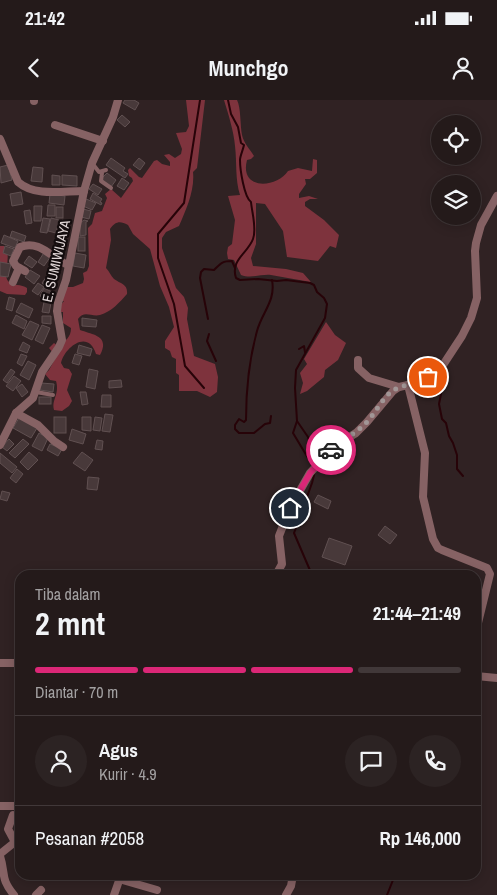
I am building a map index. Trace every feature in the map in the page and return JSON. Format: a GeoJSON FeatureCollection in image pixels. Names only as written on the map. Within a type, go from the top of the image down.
{"type":"FeatureCollection","features":[{"type":"Feature","properties":{"kind":"street","name":"E. SUMIWIJAYA"},"geometry":{"type":"LineString","coordinates":[[0,445],[3,428],[16,413],[30,402],[36,392],[36,386],[42,372],[55,355],[62,340],[57,311],[84,191],[92,163],[118,100]]}},
{"type":"Feature","properties":{"kind":"street"},"geometry":{"type":"LineString","coordinates":[[55,125],[103,140]]}},
{"type":"Feature","properties":{"kind":"street"},"geometry":{"type":"LineString","coordinates":[[0,138],[18,182],[23,186],[33,190],[49,192],[84,191]]}},
{"type":"Feature","properties":{"kind":"street"},"geometry":{"type":"LineString","coordinates":[[279,570],[282,564],[279,536],[297,494],[310,473],[335,446],[356,433],[367,422],[388,395],[399,387],[428,377],[443,365],[462,336],[476,305],[476,243],[482,225],[497,196]]}},
{"type":"Feature","properties":{"kind":"street"},"geometry":{"type":"LineString","coordinates":[[13,282],[22,269],[16,266],[13,261],[20,247],[26,245],[38,246],[49,252],[58,261],[68,265]]}},
{"type":"Feature","properties":{"kind":"street"},"geometry":{"type":"LineString","coordinates":[[358,360],[358,368],[369,378],[399,387]]}},
{"type":"Feature","properties":{"kind":"street"},"geometry":{"type":"LineString","coordinates":[[408,385],[424,448],[423,497],[432,539],[438,548],[486,568],[490,574],[481,611]]}},
{"type":"Feature","properties":{"kind":"street"},"geometry":{"type":"LineString","coordinates":[[16,413],[38,425],[63,447]]}},
{"type":"Feature","properties":{"kind":"street"},"geometry":{"type":"LineString","coordinates":[[0,662],[15,663]]}},
{"type":"Feature","properties":{"kind":"street"},"geometry":{"type":"LineString","coordinates":[[481,677],[497,678]]}},
{"type":"Feature","properties":{"kind":"street"},"geometry":{"type":"LineString","coordinates":[[0,806],[15,806]]}},
{"type":"Feature","properties":{"kind":"street"},"geometry":{"type":"LineString","coordinates":[[13,816],[8,829],[15,842],[0,855],[3,884],[14,895]]}},
{"type":"Feature","properties":{"kind":"street"},"geometry":{"type":"LineString","coordinates":[[114,895],[119,880]]}},
{"type":"Feature","properties":{"kind":"street"},"geometry":{"type":"LineString","coordinates":[[129,880],[157,890]]}},
{"type":"Feature","properties":{"kind":"street"},"geometry":{"type":"LineString","coordinates":[[286,895],[292,880]]}},
{"type":"Feature","properties":{"kind":"lane"},"geometry":{"type":"LineString","coordinates":[[92,163],[96,170],[104,171],[101,180],[111,188]]}},
{"type":"Feature","properties":{"kind":"lane"},"geometry":{"type":"LineString","coordinates":[[36,392],[53,395]]}},
{"type":"Feature","properties":{"kind":"shaded area"},"geometry":{"type":"Polygon","coordinates":[[[186,100],[205,100],[197,168],[193,172],[191,193],[179,226],[166,232],[162,238],[162,248],[176,288],[184,297],[188,308],[187,319],[194,356],[215,364],[218,377],[217,392],[210,397],[197,391],[179,391],[176,359],[165,348],[165,341],[174,327],[150,249],[133,234],[128,225],[118,222],[110,229],[111,240],[106,268],[114,279],[125,286],[127,294],[108,312],[100,315],[85,314],[78,319],[80,330],[99,337],[102,340],[103,349],[100,355],[96,354],[88,343],[82,342],[77,343],[67,351],[61,363],[72,374],[67,390],[72,401],[62,411],[54,410],[53,406],[57,390],[56,381],[50,380],[45,374],[55,359],[54,354],[49,348],[54,343],[59,347],[69,337],[71,331],[71,328],[63,323],[63,312],[58,312],[64,301],[60,301],[62,287],[73,287],[83,283],[83,273],[87,271],[89,266],[88,228],[92,224],[95,213],[102,211],[107,198],[105,194],[111,189],[121,198],[133,181],[129,176],[128,170],[130,168],[142,178],[154,161],[157,160],[162,164],[170,166],[170,162],[164,155],[169,154],[175,158],[181,154],[182,149],[176,133],[186,132],[189,126],[186,100]]]}},
{"type":"Feature","properties":{"kind":"shaded area"},"geometry":{"type":"Polygon","coordinates":[[[224,100],[237,100],[243,138],[254,156],[247,160],[246,170],[248,177],[254,182],[260,184],[276,181],[288,171],[298,168],[312,171],[313,159],[317,160],[317,173],[310,179],[305,179],[306,184],[299,194],[299,198],[309,196],[318,199],[310,199],[305,202],[305,206],[324,220],[339,235],[336,248],[330,246],[318,261],[287,257],[283,231],[265,204],[256,203],[256,244],[251,258],[253,266],[286,269],[303,273],[311,282],[271,275],[241,275],[234,260],[228,259],[228,247],[232,244],[235,220],[228,196],[240,195],[236,152],[231,123],[224,100]]]}},
{"type":"Feature","properties":{"kind":"shaded area"},"geometry":{"type":"Polygon","coordinates":[[[0,246],[4,246],[8,255],[6,278],[12,284],[27,288],[25,295],[7,294],[0,291],[0,246]]]}},
{"type":"Feature","properties":{"kind":"shaded area"},"geometry":{"type":"Polygon","coordinates":[[[326,322],[335,335],[346,343],[338,360],[325,370],[324,377],[307,391],[300,394],[303,383],[300,373],[307,364],[304,359],[326,322]]]}},
{"type":"Feature","properties":{"kind":"building"},"geometry":{"type":"Polygon","coordinates":[[[125,100],[134,100],[139,103],[135,110],[123,103],[125,100]]]}},
{"type":"Feature","properties":{"kind":"building"},"geometry":{"type":"Polygon","coordinates":[[[122,115],[130,122],[125,127],[117,120],[122,115]]]}},
{"type":"Feature","properties":{"kind":"building"},"geometry":{"type":"Polygon","coordinates":[[[111,158],[125,168],[123,171],[128,174],[125,178],[106,165],[111,158]]]}},
{"type":"Feature","properties":{"kind":"building"},"geometry":{"type":"Polygon","coordinates":[[[139,158],[145,163],[140,170],[133,165],[139,158]]]}},
{"type":"Feature","properties":{"kind":"building"},"geometry":{"type":"Polygon","coordinates":[[[8,165],[12,180],[1,183],[0,167],[8,165]]]}},
{"type":"Feature","properties":{"kind":"building"},"geometry":{"type":"Polygon","coordinates":[[[33,167],[43,168],[42,182],[31,181],[33,167]]]}},
{"type":"Feature","properties":{"kind":"building"},"geometry":{"type":"Polygon","coordinates":[[[107,173],[116,180],[111,187],[101,179],[107,173]]]}},
{"type":"Feature","properties":{"kind":"building"},"geometry":{"type":"Polygon","coordinates":[[[52,175],[60,176],[60,185],[52,185],[52,175]]]}},
{"type":"Feature","properties":{"kind":"building"},"geometry":{"type":"Polygon","coordinates":[[[62,175],[77,176],[77,186],[62,185],[62,175]]]}},
{"type":"Feature","properties":{"kind":"building"},"geometry":{"type":"Polygon","coordinates":[[[122,178],[129,183],[124,190],[117,186],[122,178]]]}},
{"type":"Feature","properties":{"kind":"building"},"geometry":{"type":"Polygon","coordinates":[[[93,184],[102,189],[98,195],[89,189],[93,184]]]}},
{"type":"Feature","properties":{"kind":"building"},"geometry":{"type":"Polygon","coordinates":[[[21,192],[23,204],[12,206],[10,194],[21,192]]]}},
{"type":"Feature","properties":{"kind":"building"},"geometry":{"type":"Polygon","coordinates":[[[93,193],[102,199],[101,205],[90,199],[93,193]]]}},
{"type":"Feature","properties":{"kind":"building"},"geometry":{"type":"Polygon","coordinates":[[[50,194],[65,196],[64,205],[49,203],[50,194]]]}},
{"type":"Feature","properties":{"kind":"building"},"geometry":{"type":"Polygon","coordinates":[[[86,199],[96,203],[92,210],[83,206],[86,199]]]}},
{"type":"Feature","properties":{"kind":"building"},"geometry":{"type":"Polygon","coordinates":[[[48,205],[55,205],[55,216],[47,216],[48,205]]]}},
{"type":"Feature","properties":{"kind":"building"},"geometry":{"type":"Polygon","coordinates":[[[34,206],[42,206],[41,221],[34,221],[34,206]]]}},
{"type":"Feature","properties":{"kind":"building"},"geometry":{"type":"Polygon","coordinates":[[[56,207],[63,207],[63,218],[56,218],[56,207]]]}},
{"type":"Feature","properties":{"kind":"building"},"geometry":{"type":"Polygon","coordinates":[[[83,209],[91,211],[89,219],[81,217],[83,209]]]}},
{"type":"Feature","properties":{"kind":"building"},"geometry":{"type":"Polygon","coordinates":[[[30,210],[32,223],[26,224],[24,211],[30,210]]]}},
{"type":"Feature","properties":{"kind":"building"},"geometry":{"type":"Polygon","coordinates":[[[43,218],[50,219],[47,233],[40,232],[43,218]]]}},
{"type":"Feature","properties":{"kind":"building"},"geometry":{"type":"Polygon","coordinates":[[[51,218],[59,220],[56,233],[48,231],[51,218]]]}},
{"type":"Feature","properties":{"kind":"building"},"geometry":{"type":"Polygon","coordinates":[[[62,220],[69,222],[65,237],[58,235],[62,220]]]}},
{"type":"Feature","properties":{"kind":"building"},"geometry":{"type":"Polygon","coordinates":[[[84,220],[88,221],[86,222],[86,235],[80,236],[80,223],[84,220]]]}},
{"type":"Feature","properties":{"kind":"building"},"geometry":{"type":"Polygon","coordinates":[[[12,231],[26,236],[24,242],[10,237],[12,231]]]}},
{"type":"Feature","properties":{"kind":"building"},"geometry":{"type":"Polygon","coordinates":[[[4,235],[18,241],[15,248],[1,243],[4,235]]]}},
{"type":"Feature","properties":{"kind":"building"},"geometry":{"type":"Polygon","coordinates":[[[58,237],[64,238],[62,249],[56,247],[58,237]]]}},
{"type":"Feature","properties":{"kind":"building"},"geometry":{"type":"Polygon","coordinates":[[[78,237],[85,237],[85,251],[78,251],[78,237]]]}},
{"type":"Feature","properties":{"kind":"building"},"geometry":{"type":"Polygon","coordinates":[[[5,246],[14,249],[11,256],[3,253],[5,246]]]}},
{"type":"Feature","properties":{"kind":"building"},"geometry":{"type":"Polygon","coordinates":[[[45,251],[51,256],[44,266],[38,262],[45,251]]]}},
{"type":"Feature","properties":{"kind":"building"},"geometry":{"type":"Polygon","coordinates":[[[75,253],[86,255],[84,268],[73,266],[75,253]]]}},
{"type":"Feature","properties":{"kind":"building"},"geometry":{"type":"Polygon","coordinates":[[[29,256],[37,262],[32,268],[24,263],[29,256]]]}},
{"type":"Feature","properties":{"kind":"building"},"geometry":{"type":"Polygon","coordinates":[[[0,262],[11,264],[8,277],[0,276],[0,262]]]}},
{"type":"Feature","properties":{"kind":"building"},"geometry":{"type":"Polygon","coordinates":[[[30,270],[40,276],[34,284],[25,277],[30,270]]]}},
{"type":"Feature","properties":{"kind":"building"},"geometry":{"type":"Polygon","coordinates":[[[49,273],[56,278],[49,288],[42,283],[49,273]]]}},
{"type":"Feature","properties":{"kind":"building"},"geometry":{"type":"Polygon","coordinates":[[[38,283],[44,287],[38,295],[32,291],[38,283]]]}},
{"type":"Feature","properties":{"kind":"building"},"geometry":{"type":"Polygon","coordinates":[[[44,288],[52,292],[47,300],[40,296],[44,288]]]}},
{"type":"Feature","properties":{"kind":"building"},"geometry":{"type":"Polygon","coordinates":[[[9,297],[15,299],[12,311],[6,309],[9,297]]]}},
{"type":"Feature","properties":{"kind":"building"},"geometry":{"type":"Polygon","coordinates":[[[44,302],[51,303],[49,313],[42,312],[44,302]]]}},
{"type":"Feature","properties":{"kind":"building"},"geometry":{"type":"Polygon","coordinates":[[[21,303],[33,309],[29,318],[16,312],[21,303]]]}},
{"type":"Feature","properties":{"kind":"building"},"geometry":{"type":"Polygon","coordinates":[[[16,315],[27,321],[24,329],[12,323],[16,315]]]}},
{"type":"Feature","properties":{"kind":"building"},"geometry":{"type":"Polygon","coordinates":[[[42,316],[51,316],[51,324],[42,323],[42,316]]]}},
{"type":"Feature","properties":{"kind":"building"},"geometry":{"type":"Polygon","coordinates":[[[82,318],[97,320],[96,327],[82,326],[82,318]]]}},
{"type":"Feature","properties":{"kind":"building"},"geometry":{"type":"Polygon","coordinates":[[[30,321],[39,325],[32,340],[22,335],[30,321]]]}},
{"type":"Feature","properties":{"kind":"building"},"geometry":{"type":"Polygon","coordinates":[[[42,325],[50,328],[43,344],[35,340],[42,325]]]}},
{"type":"Feature","properties":{"kind":"building"},"geometry":{"type":"Polygon","coordinates":[[[23,342],[30,346],[27,353],[19,350],[23,342]]]}},
{"type":"Feature","properties":{"kind":"building"},"geometry":{"type":"Polygon","coordinates":[[[79,345],[92,349],[90,356],[77,353],[79,345]]]}},
{"type":"Feature","properties":{"kind":"building"},"geometry":{"type":"Polygon","coordinates":[[[21,354],[27,356],[22,366],[17,363],[21,354]]]}},
{"type":"Feature","properties":{"kind":"building"},"geometry":{"type":"Polygon","coordinates":[[[75,354],[82,356],[79,365],[72,363],[75,354]]]}},
{"type":"Feature","properties":{"kind":"building"},"geometry":{"type":"Polygon","coordinates":[[[28,361],[36,365],[29,380],[20,375],[28,361]]]}},
{"type":"Feature","properties":{"kind":"building"},"geometry":{"type":"Polygon","coordinates":[[[11,369],[15,372],[7,383],[3,380],[11,369]]]}},
{"type":"Feature","properties":{"kind":"building"},"geometry":{"type":"Polygon","coordinates":[[[89,369],[98,371],[95,389],[86,387],[89,369]]]}},
{"type":"Feature","properties":{"kind":"building"},"geometry":{"type":"Polygon","coordinates":[[[14,376],[21,381],[13,391],[6,386],[14,376]]]}},
{"type":"Feature","properties":{"kind":"building"},"geometry":{"type":"Polygon","coordinates":[[[121,380],[122,387],[109,388],[109,381],[121,380]]]}},
{"type":"Feature","properties":{"kind":"building"},"geometry":{"type":"Polygon","coordinates":[[[41,383],[54,384],[53,392],[40,390],[41,383]]]}},
{"type":"Feature","properties":{"kind":"building"},"geometry":{"type":"Polygon","coordinates":[[[22,384],[28,392],[22,397],[16,388],[22,384]]]}},
{"type":"Feature","properties":{"kind":"building"},"geometry":{"type":"Polygon","coordinates":[[[80,392],[86,392],[88,404],[82,405],[80,392]]]}},
{"type":"Feature","properties":{"kind":"building"},"geometry":{"type":"Polygon","coordinates":[[[102,395],[111,395],[111,407],[101,407],[102,395]]]}},
{"type":"Feature","properties":{"kind":"building"},"geometry":{"type":"Polygon","coordinates":[[[39,397],[51,397],[51,404],[39,404],[39,397]]]}},
{"type":"Feature","properties":{"kind":"building"},"geometry":{"type":"Polygon","coordinates":[[[105,414],[113,415],[110,432],[102,431],[105,414]]]}},
{"type":"Feature","properties":{"kind":"building"},"geometry":{"type":"Polygon","coordinates":[[[54,417],[66,417],[66,433],[54,433],[54,417]]]}},
{"type":"Feature","properties":{"kind":"building"},"geometry":{"type":"Polygon","coordinates":[[[82,417],[91,417],[91,431],[82,430],[82,417]]]}},
{"type":"Feature","properties":{"kind":"building"},"geometry":{"type":"Polygon","coordinates":[[[95,417],[102,418],[100,431],[93,430],[95,417]]]}},
{"type":"Feature","properties":{"kind":"building"},"geometry":{"type":"Polygon","coordinates":[[[19,418],[37,428],[31,438],[13,428],[19,418]]]}},
{"type":"Feature","properties":{"kind":"building"},"geometry":{"type":"Polygon","coordinates":[[[72,429],[86,434],[83,444],[69,440],[72,429]]]}},
{"type":"Feature","properties":{"kind":"building"},"geometry":{"type":"Polygon","coordinates":[[[39,433],[48,438],[42,451],[32,446],[39,433]]]}},
{"type":"Feature","properties":{"kind":"building"},"geometry":{"type":"Polygon","coordinates":[[[9,439],[14,444],[7,451],[2,447],[9,439]]]}},
{"type":"Feature","properties":{"kind":"building"},"geometry":{"type":"Polygon","coordinates":[[[23,439],[29,444],[15,458],[9,453],[23,439]]]}},
{"type":"Feature","properties":{"kind":"building"},"geometry":{"type":"Polygon","coordinates":[[[97,440],[103,441],[102,450],[95,449],[97,440]]]}},
{"type":"Feature","properties":{"kind":"building"},"geometry":{"type":"Polygon","coordinates":[[[50,444],[62,449],[58,456],[47,450],[50,444]]]}},
{"type":"Feature","properties":{"kind":"building"},"geometry":{"type":"Polygon","coordinates":[[[29,452],[38,460],[28,470],[20,462],[29,452]]]}},
{"type":"Feature","properties":{"kind":"building"},"geometry":{"type":"Polygon","coordinates":[[[82,452],[93,460],[85,471],[73,463],[82,452]]]}},
{"type":"Feature","properties":{"kind":"building"},"geometry":{"type":"Polygon","coordinates":[[[0,453],[17,467],[12,473],[0,463],[0,453]]]}},
{"type":"Feature","properties":{"kind":"building"},"geometry":{"type":"Polygon","coordinates":[[[17,469],[23,474],[16,483],[10,478],[17,469]]]}},
{"type":"Feature","properties":{"kind":"building"},"geometry":{"type":"Polygon","coordinates":[[[88,477],[99,478],[97,490],[87,489],[88,477]]]}},
{"type":"Feature","properties":{"kind":"building"},"geometry":{"type":"Polygon","coordinates":[[[2,491],[10,493],[7,501],[0,499],[2,491]]]}},
{"type":"Feature","properties":{"kind":"building"},"geometry":{"type":"Polygon","coordinates":[[[318,495],[331,501],[328,509],[314,502],[318,495]]]}},
{"type":"Feature","properties":{"kind":"building"},"geometry":{"type":"Polygon","coordinates":[[[385,526],[397,535],[390,544],[378,535],[385,526]]]}},
{"type":"Feature","properties":{"kind":"building"},"geometry":{"type":"Polygon","coordinates":[[[329,538],[352,546],[345,565],[322,557],[329,538]]]}},
{"type":"Feature","properties":{"kind":"waterway"},"geometry":{"type":"LineString","coordinates":[[200,100],[184,203],[158,234],[158,258],[174,304],[185,366],[204,388]]}},
{"type":"Feature","properties":{"kind":"waterway"},"geometry":{"type":"LineString","coordinates":[[228,100],[231,114],[238,127],[241,143],[244,145],[240,158],[241,170],[244,189],[251,202],[254,226],[251,244],[235,266],[236,278],[240,280],[286,280],[310,283],[314,285],[327,304],[325,318],[296,370],[297,421],[293,433],[314,465]]}},
{"type":"Feature","properties":{"kind":"waterway"},"geometry":{"type":"LineString","coordinates":[[208,319],[200,278],[201,272],[204,269],[214,270],[222,263],[229,261],[232,261],[235,268]]}},
{"type":"Feature","properties":{"kind":"waterway"},"geometry":{"type":"LineString","coordinates":[[271,416],[270,423],[265,424],[254,433],[239,433],[235,429],[239,419],[244,422],[246,420],[247,387],[252,353],[259,324],[272,294],[272,280]]}},
{"type":"Feature","properties":{"kind":"waterway"},"geometry":{"type":"LineString","coordinates":[[209,334],[207,341],[216,361]]}},
{"type":"Feature","properties":{"kind":"waterway"},"geometry":{"type":"LineString","coordinates":[[299,349],[304,346],[305,352]]}},
{"type":"Feature","properties":{"kind":"waterway"},"geometry":{"type":"LineString","coordinates":[[418,386],[436,378],[441,380],[442,389],[439,404],[442,419],[446,423],[457,455],[457,469],[463,476]]}},
{"type":"Feature","properties":{"kind":"waterway"},"geometry":{"type":"LineString","coordinates":[[297,421],[308,437],[315,462]]}},
{"type":"Feature","properties":{"kind":"waterway"},"geometry":{"type":"LineString","coordinates":[[310,570],[294,533],[315,471]]}},
{"type":"Feature","properties":{"kind":"waterway"},"geometry":{"type":"LineString","coordinates":[[387,895],[393,880]]}},
{"type":"Feature","properties":{"kind":"way so far"},"geometry":{"type":"LineString","coordinates":[[331,450],[356,433],[392,391],[399,387],[417,383],[428,377]]}},
{"type":"Feature","properties":{"kind":"route"},"geometry":{"type":"LineString","coordinates":[[290,508],[310,473],[331,450]]}}]}
